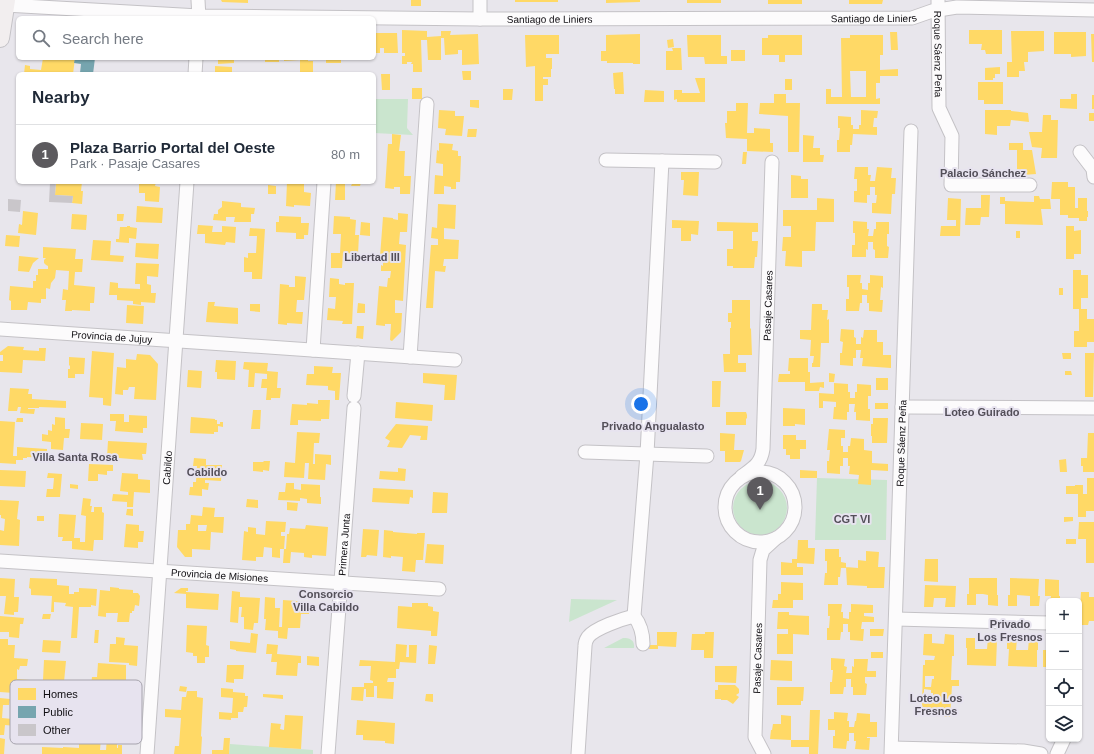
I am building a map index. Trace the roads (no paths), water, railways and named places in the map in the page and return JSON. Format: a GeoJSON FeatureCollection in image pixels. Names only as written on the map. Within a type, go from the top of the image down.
{"type":"FeatureCollection","features":[{"type":"Feature","properties":{"kind":"main road"},"geometry":{"type":"LineString","coordinates":[[0,38],[5,3]]}},
{"type":"Feature","properties":{"kind":"street"},"geometry":{"type":"LineString","coordinates":[[198,0],[199,16]]}},
{"type":"Feature","properties":{"kind":"street"},"geometry":{"type":"LineString","coordinates":[[480,0],[480,19]]}},
{"type":"Feature","properties":{"kind":"street","name":"Santiago de Liniers"},"geometry":{"type":"LineString","coordinates":[[5,3],[185,16]]}},
{"type":"Feature","properties":{"kind":"street","name":"Santiago de Liniers"},"geometry":{"type":"LineString","coordinates":[[376,18],[912,18],[938,5],[957,7],[1094,10]]}},
{"type":"Feature","properties":{"kind":"street","name":"Roque Sáenz Peña"},"geometry":{"type":"LineString","coordinates":[[938,5],[939,108],[952,136],[951,185],[1030,185]]}},
{"type":"Feature","properties":{"kind":"street"},"geometry":{"type":"LineString","coordinates":[[195,72],[196,60]]}},
{"type":"Feature","properties":{"kind":"street"},"geometry":{"type":"LineString","coordinates":[[410,357],[427,104]]}},
{"type":"Feature","properties":{"kind":"street","name":"Roque Sáenz Peña"},"geometry":{"type":"LineString","coordinates":[[891,751],[911,131]]}},
{"type":"Feature","properties":{"kind":"street"},"geometry":{"type":"LineString","coordinates":[[1080,152],[1093,169],[1094,177]]}},
{"type":"Feature","properties":{"kind":"street"},"geometry":{"type":"LineString","coordinates":[[606,160],[715,162]]}},
{"type":"Feature","properties":{"kind":"street"},"geometry":{"type":"LineString","coordinates":[[643,644],[641,628],[634,616],[647,454],[662,161]]}},
{"type":"Feature","properties":{"kind":"street","name":"Pasaje Casares"},"geometry":{"type":"LineString","coordinates":[[760,560],[755,548],[729,524],[725,514],[725,503],[728,492],[733,483],[760,462],[763,449],[772,162]]}},
{"type":"Feature","properties":{"kind":"street","name":"Cabildo"},"geometry":{"type":"LineString","coordinates":[[147,754],[187,184]]}},
{"type":"Feature","properties":{"kind":"street"},"geometry":{"type":"LineString","coordinates":[[313,350],[324,184]]}},
{"type":"Feature","properties":{"kind":"street","name":"Provincia de Jujuy"},"geometry":{"type":"LineString","coordinates":[[0,329],[455,360]]}},
{"type":"Feature","properties":{"kind":"street","name":"Primera Junta"},"geometry":{"type":"LineString","coordinates":[[328,754],[358,353]]}},
{"type":"Feature","properties":{"kind":"street"},"geometry":{"type":"LineString","coordinates":[[902,407],[1094,408]]}},
{"type":"Feature","properties":{"kind":"street","name":"Pasaje Casares"},"geometry":{"type":"LineString","coordinates":[[763,449],[766,462],[775,475],[784,481],[791,490],[795,501],[791,523],[784,532],[763,550],[760,560],[755,738],[764,754]]}},
{"type":"Feature","properties":{"kind":"street"},"geometry":{"type":"LineString","coordinates":[[585,452],[707,456]]}},
{"type":"Feature","properties":{"kind":"street"},"geometry":{"type":"LineString","coordinates":[[742,476],[753,472],[764,471],[775,475]]}},
{"type":"Feature","properties":{"kind":"street"},"geometry":{"type":"LineString","coordinates":[[744,539],[760,542],[775,539]]}},
{"type":"Feature","properties":{"kind":"street","name":"Provincia de Misiones"},"geometry":{"type":"LineString","coordinates":[[0,561],[439,589]]}},
{"type":"Feature","properties":{"kind":"street"},"geometry":{"type":"LineString","coordinates":[[578,754],[585,646],[587,638],[594,632],[614,622],[634,616]]}},
{"type":"Feature","properties":{"kind":"street"},"geometry":{"type":"LineString","coordinates":[[896,619],[1046,623]]}},
{"type":"Feature","properties":{"kind":"street"},"geometry":{"type":"LineString","coordinates":[[1056,754],[1062,742]]}},
{"type":"Feature","properties":{"kind":"street"},"geometry":{"type":"LineString","coordinates":[[891,751],[1023,751],[1041,754]]}},
{"type":"Feature","properties":{"kind":"place","name":"Plaza Barrio Portal del Oeste"},"geometry":{"type":"Point","coordinates":[760,510]}},
{"type":"Feature","properties":{"kind":"district","name":"Palacio Sánchez"},"geometry":{"type":"Point","coordinates":[983,173]}},
{"type":"Feature","properties":{"kind":"district","name":"Libertad III"},"geometry":{"type":"Point","coordinates":[372,257]}},
{"type":"Feature","properties":{"kind":"district","name":"Loteo Guirado"},"geometry":{"type":"Point","coordinates":[982,412]}},
{"type":"Feature","properties":{"kind":"district","name":"Privado Angualasto"},"geometry":{"type":"Point","coordinates":[653,426]}},
{"type":"Feature","properties":{"kind":"district","name":"Villa Santa Rosa"},"geometry":{"type":"Point","coordinates":[75,457]}},
{"type":"Feature","properties":{"kind":"district","name":"Cabildo"},"geometry":{"type":"Point","coordinates":[207,472]}},
{"type":"Feature","properties":{"kind":"district","name":"CGT VI"},"geometry":{"type":"Point","coordinates":[852,519]}},
{"type":"Feature","properties":{"kind":"district","name":"Consorcio Villa Cabildo"},"geometry":{"type":"Point","coordinates":[326,600]}},
{"type":"Feature","properties":{"kind":"district","name":"Privado Los Fresnos"},"geometry":{"type":"Point","coordinates":[1010,630]}},
{"type":"Feature","properties":{"kind":"district","name":"Loteo Los Fresnos"},"geometry":{"type":"Point","coordinates":[936,704]}}]}
